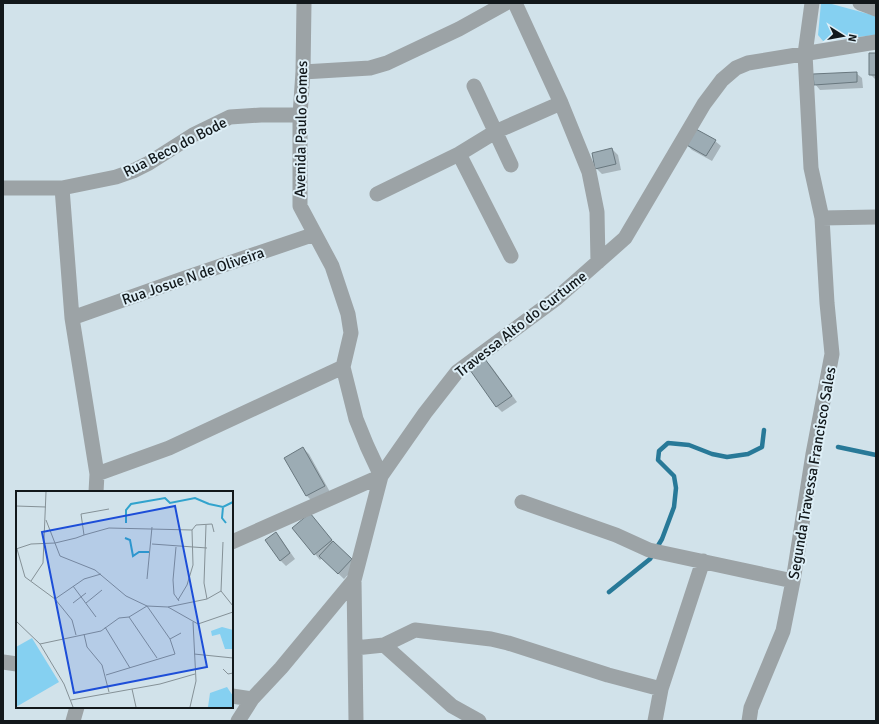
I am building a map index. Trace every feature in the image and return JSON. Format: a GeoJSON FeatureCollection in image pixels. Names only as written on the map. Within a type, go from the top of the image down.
{"type":"FeatureCollection","features":[{"type":"Feature","properties":{"kind":"street","name":"Avenida Paulo Gomes"},"geometry":{"type":"LineString","coordinates":[[304,3],[303,72],[300,115],[300,206],[332,266],[348,314],[351,333],[343,367],[356,419],[381,476]]}},
{"type":"Feature","properties":{"kind":"street"},"geometry":{"type":"LineString","coordinates":[[303,72],[370,68],[387,63],[459,29],[506,3]]}},
{"type":"Feature","properties":{"kind":"street"},"geometry":{"type":"LineString","coordinates":[[515,3],[561,102],[589,172],[597,212],[598,262]]}},
{"type":"Feature","properties":{"kind":"street","name":"Segunda Travessa Francisco Sales"},"geometry":{"type":"LineString","coordinates":[[749,721],[751,708],[782,631],[793,581],[813,454],[832,354],[827,303],[822,218],[811,168],[805,54],[812,3]]}},
{"type":"Feature","properties":{"kind":"street"},"geometry":{"type":"LineString","coordinates":[[860,3],[876,9]]}},
{"type":"Feature","properties":{"kind":"street","name":"Travessa Alto do Curtume"},"geometry":{"type":"LineString","coordinates":[[356,721],[354,580],[381,476],[425,413],[457,372],[558,298],[625,238],[664,169],[704,104],[722,80],[736,68],[748,63],[876,42]]}},
{"type":"Feature","properties":{"kind":"street"},"geometry":{"type":"LineString","coordinates":[[474,86],[511,165]]}},
{"type":"Feature","properties":{"kind":"street"},"geometry":{"type":"LineString","coordinates":[[377,194],[459,154],[495,132],[561,102]]}},
{"type":"Feature","properties":{"kind":"street","name":"Rua Beco do Bode"},"geometry":{"type":"LineString","coordinates":[[3,188],[62,188],[116,177],[133,172],[193,135],[230,117],[300,115]]}},
{"type":"Feature","properties":{"kind":"street"},"geometry":{"type":"LineString","coordinates":[[459,154],[511,256]]}},
{"type":"Feature","properties":{"kind":"street"},"geometry":{"type":"LineString","coordinates":[[62,188],[72,318],[97,474],[96,491]]}},
{"type":"Feature","properties":{"kind":"street"},"geometry":{"type":"LineString","coordinates":[[822,218],[876,217]]}},
{"type":"Feature","properties":{"kind":"street","name":"Rua Josue N de Oliveira"},"geometry":{"type":"LineString","coordinates":[[72,318],[315,234]]}},
{"type":"Feature","properties":{"kind":"street"},"geometry":{"type":"LineString","coordinates":[[97,474],[169,448],[343,367]]}},
{"type":"Feature","properties":{"kind":"street"},"geometry":{"type":"LineString","coordinates":[[233,542],[381,476]]}},
{"type":"Feature","properties":{"kind":"street"},"geometry":{"type":"LineString","coordinates":[[522,502],[616,535],[656,551],[793,581]]}},
{"type":"Feature","properties":{"kind":"street"},"geometry":{"type":"LineString","coordinates":[[655,721],[661,689],[703,561]]}},
{"type":"Feature","properties":{"kind":"street"},"geometry":{"type":"LineString","coordinates":[[238,721],[252,699],[281,668],[354,580]]}},
{"type":"Feature","properties":{"kind":"street"},"geometry":{"type":"LineString","coordinates":[[355,648],[384,645],[415,630],[491,639],[528,649],[608,675],[661,689]]}},
{"type":"Feature","properties":{"kind":"street"},"geometry":{"type":"LineString","coordinates":[[384,645],[452,706],[479,721]]}},
{"type":"Feature","properties":{"kind":"street"},"geometry":{"type":"LineString","coordinates":[[3,662],[16,664]]}},
{"type":"Feature","properties":{"kind":"street"},"geometry":{"type":"LineString","coordinates":[[233,696],[252,699]]}},
{"type":"Feature","properties":{"kind":"street"},"geometry":{"type":"LineString","coordinates":[[73,721],[77,708]]}},
{"type":"Feature","properties":{"kind":"shaded area"},"geometry":{"type":"Polygon","coordinates":[[[821,3],[828,3],[876,16],[876,35],[823,41],[818,35],[821,3]]]}},
{"type":"Feature","properties":{"kind":"building"},"geometry":{"type":"Polygon","coordinates":[[[869,53],[876,53],[876,75],[869,75],[869,53]]]}},
{"type":"Feature","properties":{"kind":"building"},"geometry":{"type":"Polygon","coordinates":[[[857,72],[857,82],[814,85],[813,74],[857,72]]]}},
{"type":"Feature","properties":{"kind":"building"},"geometry":{"type":"Polygon","coordinates":[[[694,128],[716,140],[706,156],[685,144],[694,128]]]}},
{"type":"Feature","properties":{"kind":"building"},"geometry":{"type":"Polygon","coordinates":[[[612,148],[616,164],[595,169],[592,153],[612,148]]]}},
{"type":"Feature","properties":{"kind":"building"},"geometry":{"type":"Polygon","coordinates":[[[485,359],[512,396],[496,407],[470,370],[485,359]]]}},
{"type":"Feature","properties":{"kind":"building"},"geometry":{"type":"Polygon","coordinates":[[[303,447],[325,486],[306,496],[284,458],[303,447]]]}},
{"type":"Feature","properties":{"kind":"building"},"geometry":{"type":"Polygon","coordinates":[[[310,513],[332,540],[314,555],[292,528],[310,513]]]}},
{"type":"Feature","properties":{"kind":"building"},"geometry":{"type":"Polygon","coordinates":[[[276,532],[290,553],[280,561],[265,540],[276,532]]]}},
{"type":"Feature","properties":{"kind":"building"},"geometry":{"type":"Polygon","coordinates":[[[333,541],[352,559],[338,574],[319,556],[333,541]]]}},
{"type":"Feature","properties":{"kind":"waterway"},"geometry":{"type":"LineString","coordinates":[[609,592],[650,559],[662,539],[674,507],[676,488],[674,476],[658,460],[659,451],[668,443],[689,445],[712,454],[727,457],[748,454],[762,447],[764,430]]}},
{"type":"Feature","properties":{"kind":"waterway"},"geometry":{"type":"LineString","coordinates":[[838,447],[876,455]]}}]}
